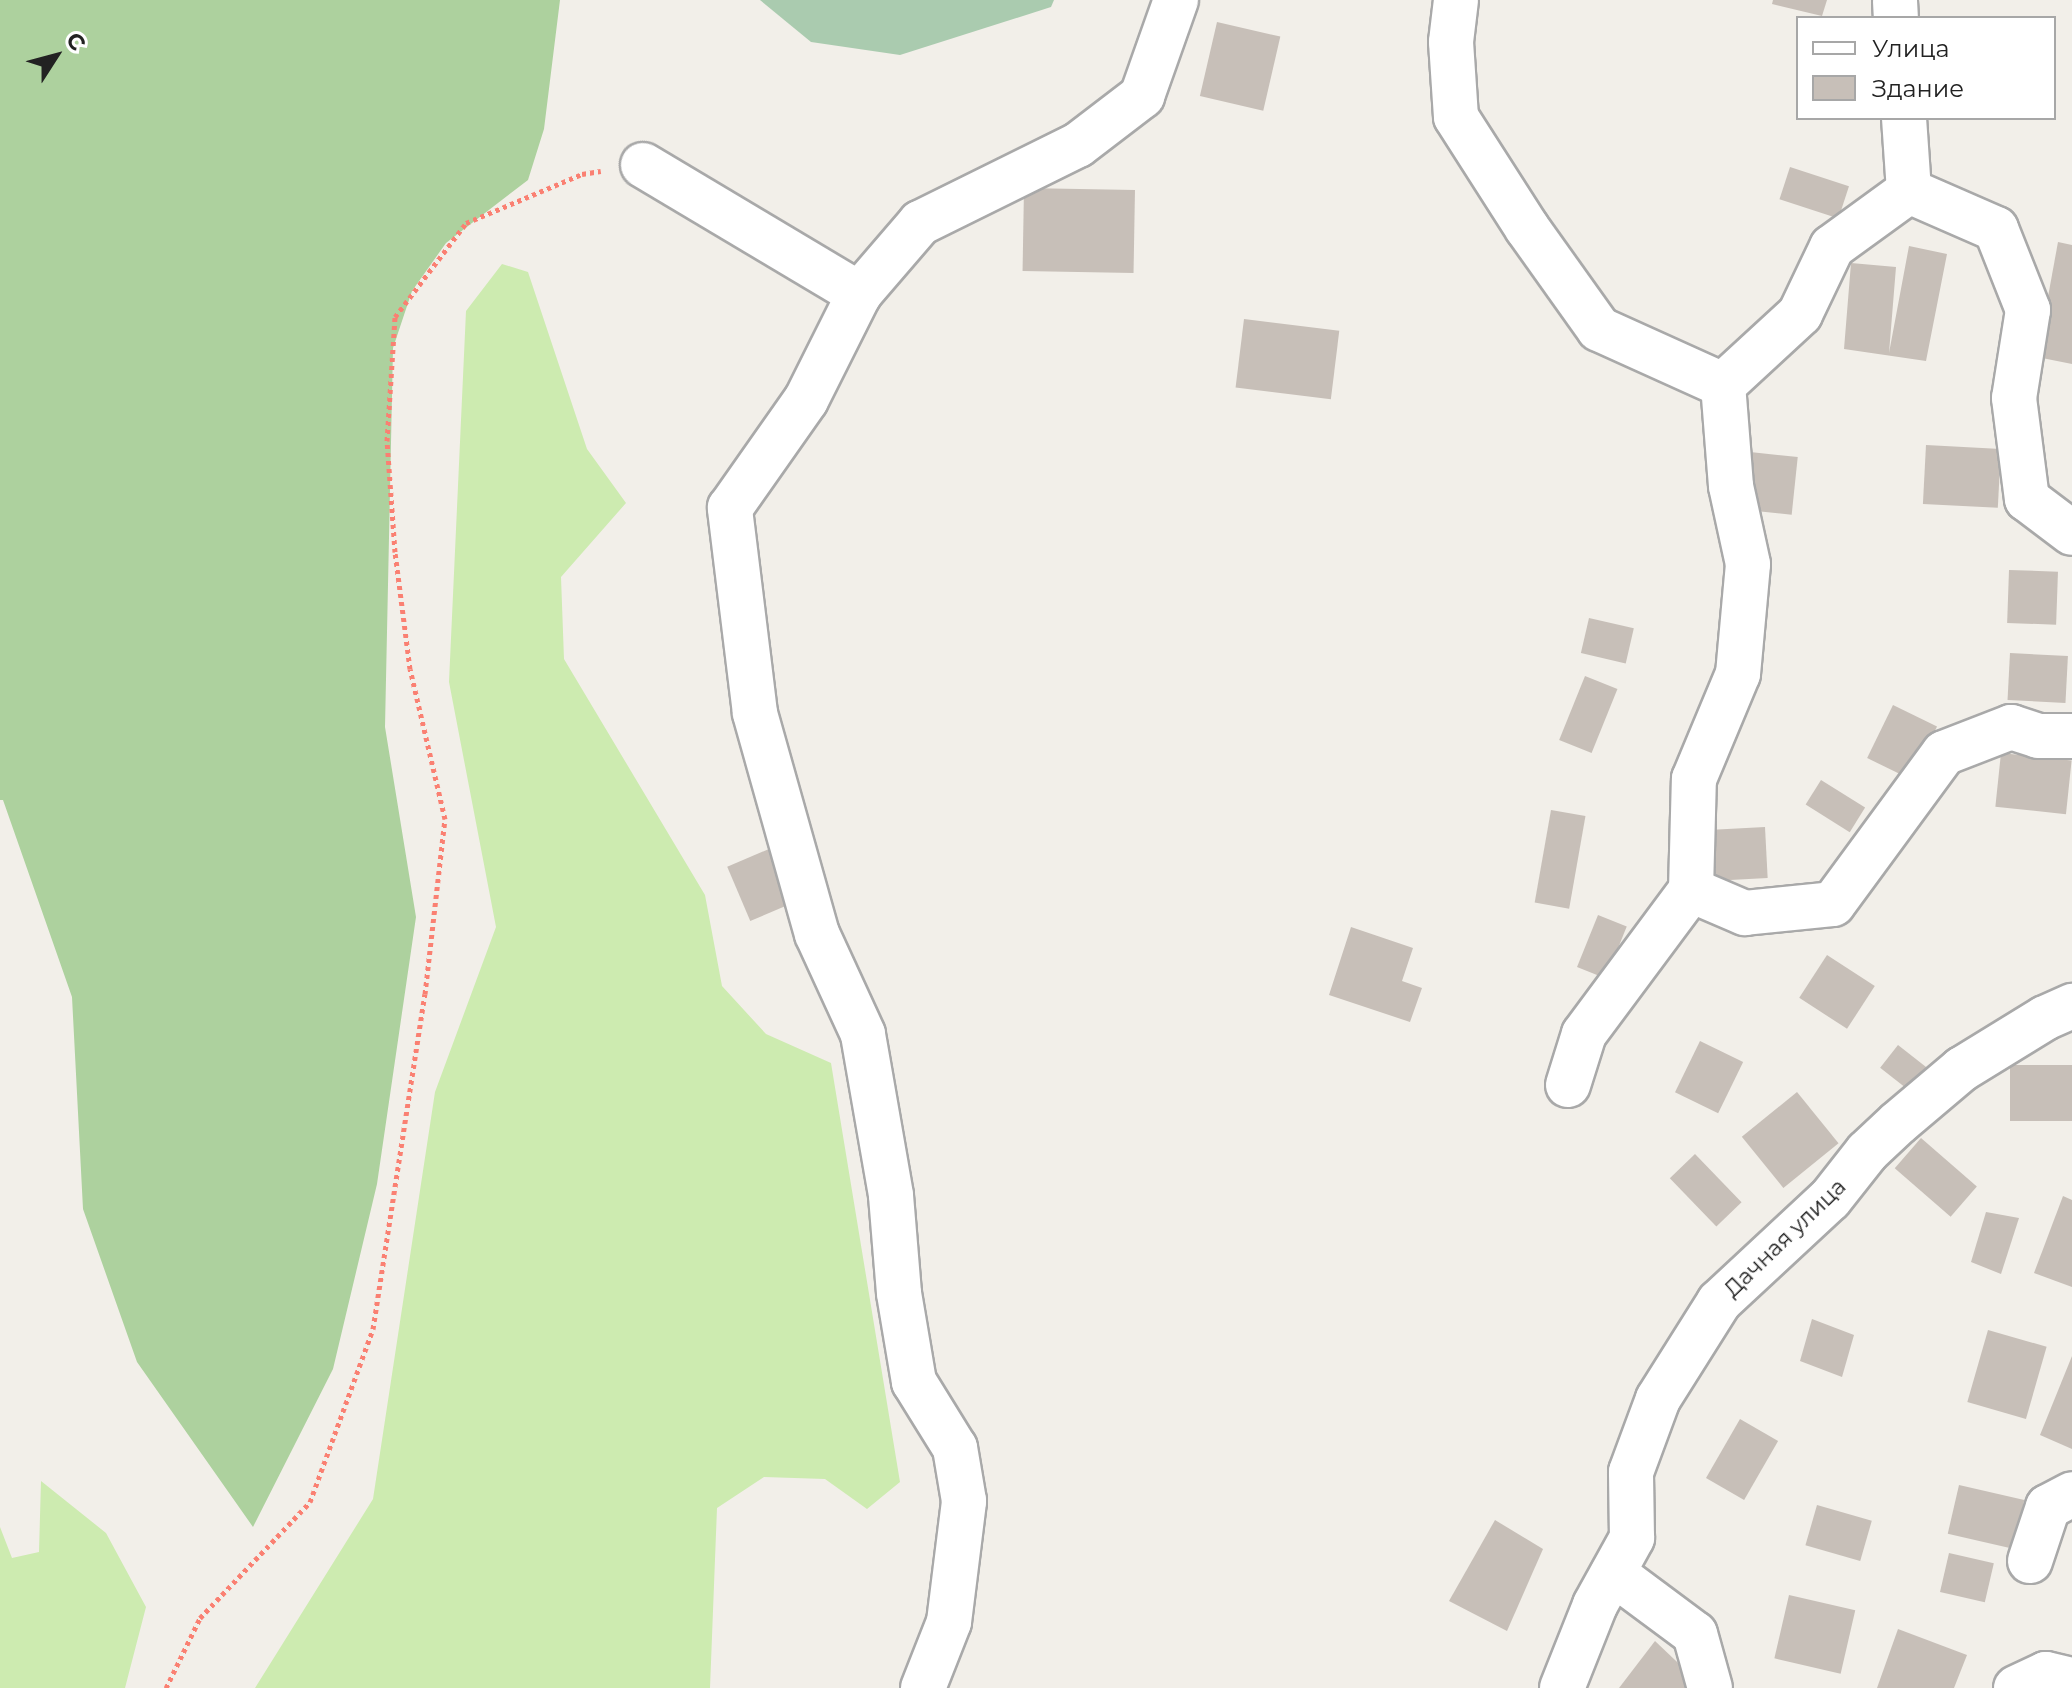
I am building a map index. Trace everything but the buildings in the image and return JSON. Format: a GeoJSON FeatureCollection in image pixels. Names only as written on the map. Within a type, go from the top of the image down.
{"type":"FeatureCollection","features":[{"type":"Feature","properties":{"kind":"street"},"geometry":{"type":"LineString","coordinates":[[923,1688],[949,1622],[964,1501],[955,1448],[914,1382],[899,1293],[891,1195],[863,1034],[817,934],[759,727],[738,592],[730,508],[806,400],[859,294],[920,223],[1078,145],[1142,96],[1176,0]]}},
{"type":"Feature","properties":{"kind":"street"},"geometry":{"type":"LineString","coordinates":[[1456,0],[1451,42],[1456,117],[1527,228],[1599,329],[1723,385]]}},
{"type":"Feature","properties":{"kind":"street"},"geometry":{"type":"LineString","coordinates":[[1904,120],[1909,191]]}},
{"type":"Feature","properties":{"kind":"street"},"geometry":{"type":"LineString","coordinates":[[643,165],[859,294]]}},
{"type":"Feature","properties":{"kind":"street"},"geometry":{"type":"LineString","coordinates":[[1723,385],[1800,314],[1832,247],[1909,191]]}},
{"type":"Feature","properties":{"kind":"street"},"geometry":{"type":"LineString","coordinates":[[1909,191],[1996,229],[2028,310],[2014,398],[2027,499],[2072,533]]}},
{"type":"Feature","properties":{"kind":"street"},"geometry":{"type":"LineString","coordinates":[[1568,1085],[1584,1034],[1691,890],[1694,779],[1738,674],[1748,564],[1731,486],[1723,385]]}},
{"type":"Feature","properties":{"kind":"street"},"geometry":{"type":"LineString","coordinates":[[1691,890],[1745,913],[1833,904],[1944,753],[2011,727],[2038,736],[2072,736]]}},
{"type":"Feature","properties":{"kind":"street","name":"Дачная улица"},"geometry":{"type":"LineString","coordinates":[[1562,1688],[1595,1605],[1632,1538],[1631,1472],[1658,1399],[1719,1302],[1830,1199],[1867,1152],[1962,1069],[2045,1018],[2072,1006]]}},
{"type":"Feature","properties":{"kind":"street"},"geometry":{"type":"LineString","coordinates":[[2030,1561],[2048,1507],[2072,1494]]}},
{"type":"Feature","properties":{"kind":"street"},"geometry":{"type":"LineString","coordinates":[[1613,1573],[1695,1634],[1710,1688]]}},
{"type":"Feature","properties":{"kind":"street"},"geometry":{"type":"LineString","coordinates":[[2016,1688],[2046,1674],[2072,1680]]}},
{"type":"Feature","properties":{"kind":"path"},"geometry":{"type":"LineString","coordinates":[[166,1688],[200,1618],[310,1502],[373,1329],[425,994],[445,819],[410,669],[395,552],[387,441],[395,317],[466,223],[582,174],[643,165]]}},
{"type":"Feature","properties":{"kind":"green space"},"geometry":{"type":"Polygon","coordinates":[[[0,0],[560,0],[544,129],[528,180],[446,243],[412,291],[393,348],[385,727],[416,917],[377,1184],[333,1369],[253,1527],[137,1362],[83,1209],[72,997],[3,800],[0,800],[0,0]]]}},
{"type":"Feature","properties":{"kind":"green space"},"geometry":{"type":"Polygon","coordinates":[[[760,0],[1054,0],[1051,7],[900,55],[811,42],[760,0]]]}},
{"type":"Feature","properties":{"kind":"green space"},"geometry":{"type":"Polygon","coordinates":[[[502,264],[528,272],[587,449],[626,503],[561,577],[564,659],[705,895],[722,986],[766,1034],[831,1063],[900,1482],[867,1509],[825,1479],[764,1477],[717,1508],[710,1688],[255,1688],[373,1499],[435,1092],[496,927],[449,682],[466,311],[502,264]]]}},
{"type":"Feature","properties":{"kind":"green space"},"geometry":{"type":"Polygon","coordinates":[[[41,1481],[106,1533],[146,1607],[125,1688],[0,1688],[0,1527],[12,1558],[39,1552],[41,1481]]]}}]}
